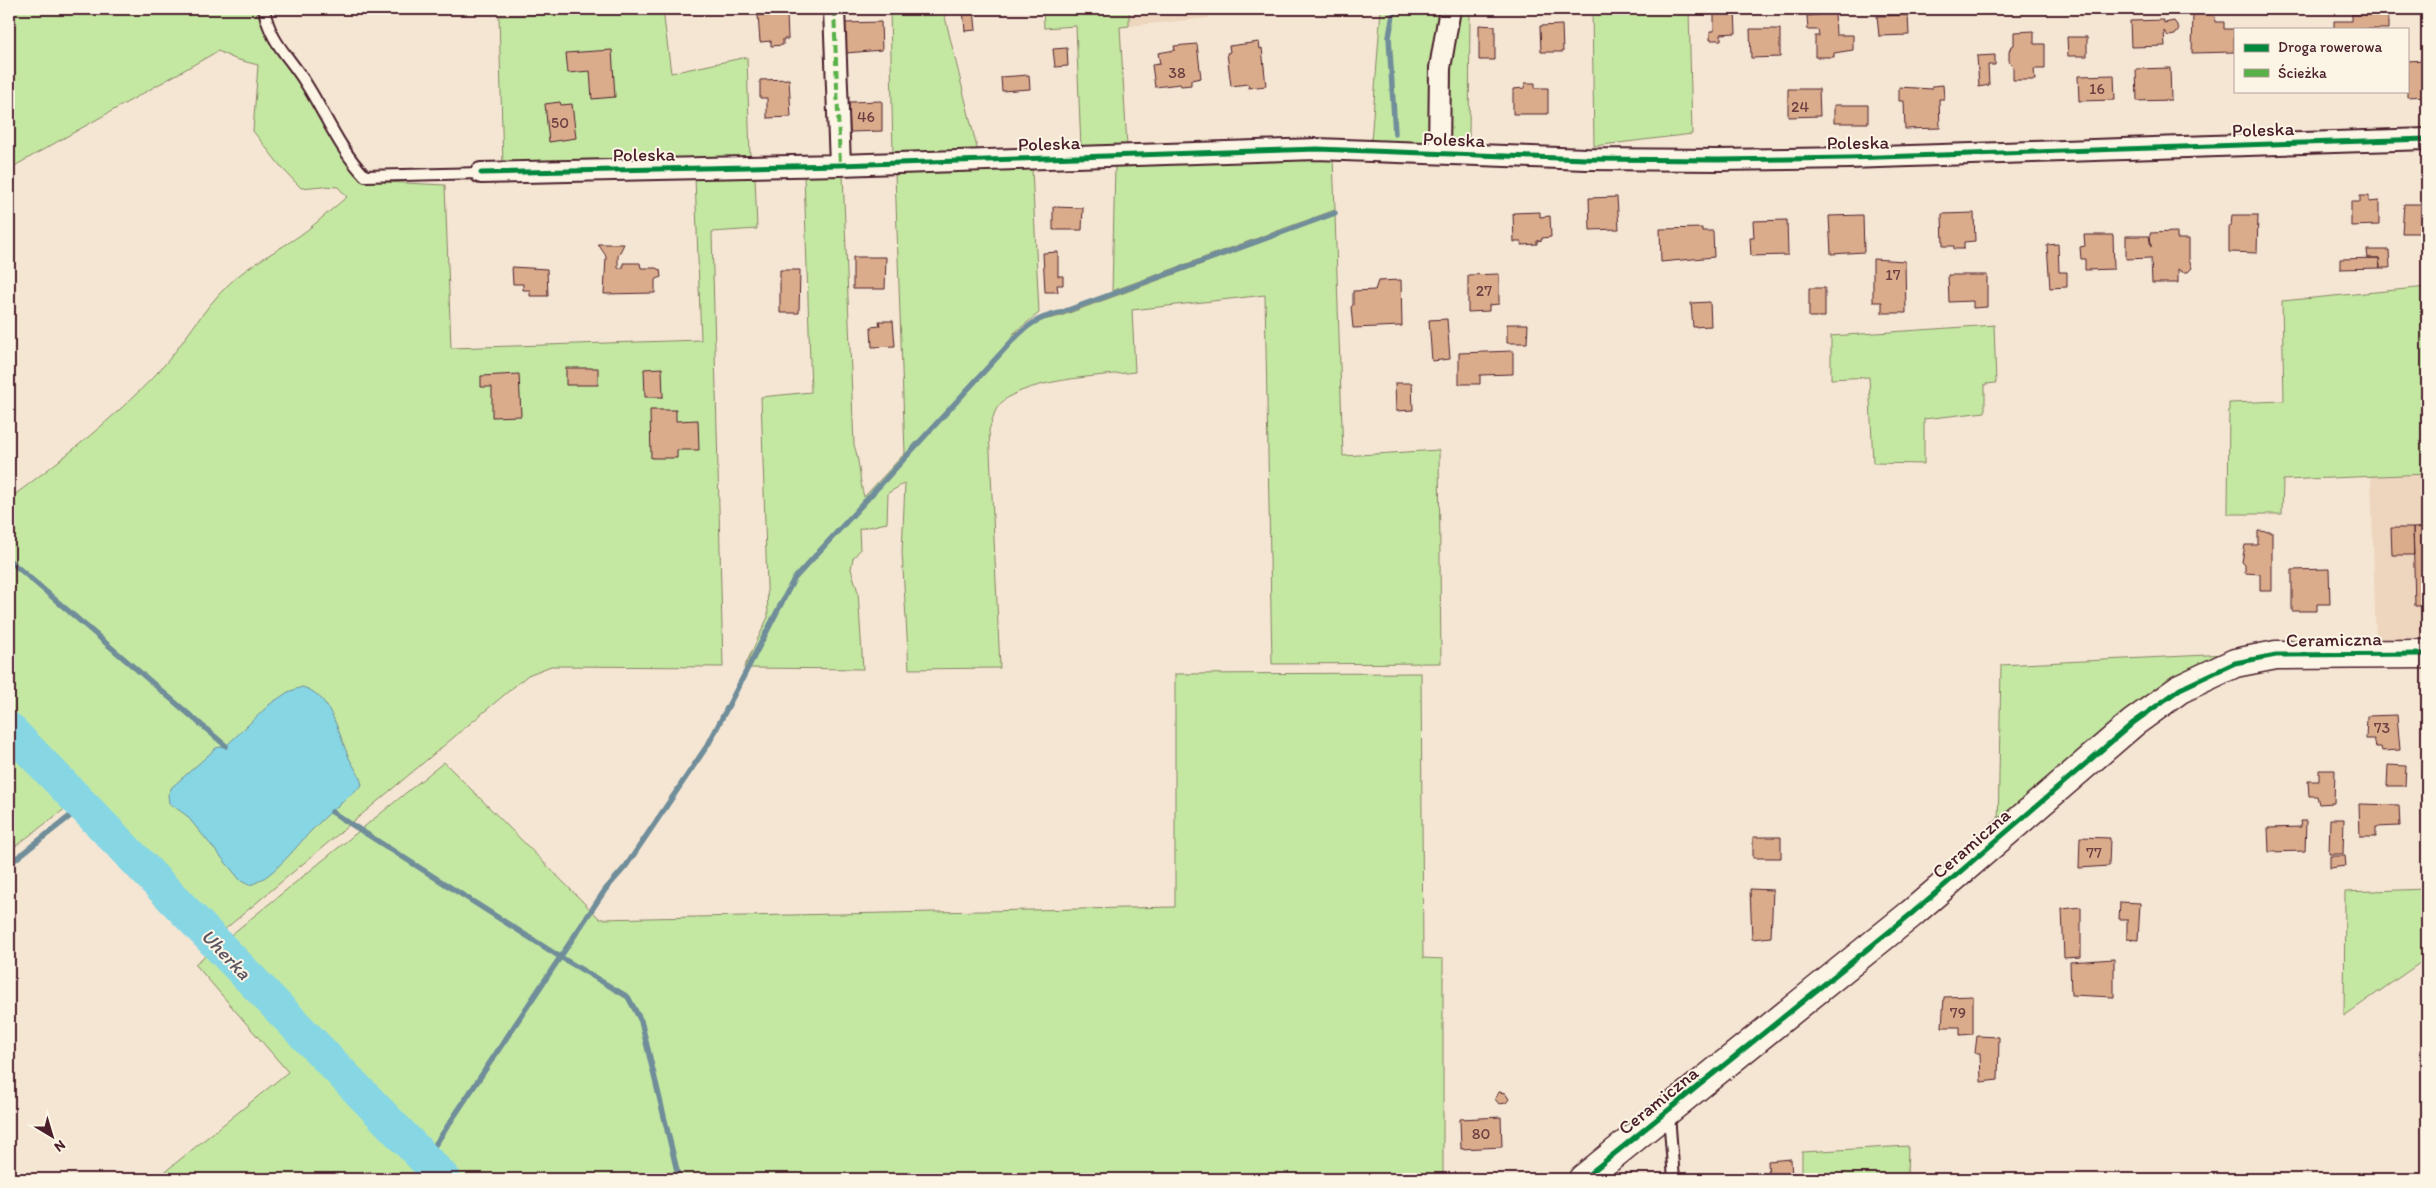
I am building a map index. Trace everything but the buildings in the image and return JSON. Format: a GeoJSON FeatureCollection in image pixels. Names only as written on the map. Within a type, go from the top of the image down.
{"type":"FeatureCollection","features":[{"type":"Feature","properties":{"kind":"street"},"geometry":{"type":"LineString","coordinates":[[834,9],[840,165]]}},
{"type":"Feature","properties":{"kind":"street"},"geometry":{"type":"LineString","coordinates":[[1439,153],[1440,68],[1450,9]]}},
{"type":"Feature","properties":{"kind":"street","name":"Poleska"},"geometry":{"type":"LineString","coordinates":[[481,173],[840,165],[1317,149],[1595,159],[1849,158],[2427,139]]}},
{"type":"Feature","properties":{"kind":"street","name":"Ceramiczna"},"geometry":{"type":"LineString","coordinates":[[1583,1179],[1918,909],[2134,723],[2180,689],[2235,664],[2276,655],[2427,654]]}},
{"type":"Feature","properties":{"kind":"lane"},"geometry":{"type":"LineString","coordinates":[[264,9],[267,25],[273,38],[304,80],[352,162],[365,176],[481,173]]}},
{"type":"Feature","properties":{"kind":"lane"},"geometry":{"type":"LineString","coordinates":[[1669,1111],[1674,1179]]}},
{"type":"Feature","properties":{"kind":"shaded area"},"geometry":{"type":"Polygon","coordinates":[[[1129,9],[1209,9],[1209,18],[1129,26],[1129,9]]]}},
{"type":"Feature","properties":{"kind":"shaded area"},"geometry":{"type":"Polygon","coordinates":[[[2427,474],[2427,645],[2376,644],[2371,476],[2427,474]]]}},
{"type":"Feature","properties":{"kind":"green space"},"geometry":{"type":"Polygon","coordinates":[[[9,9],[259,9],[262,21],[272,42],[306,92],[354,171],[365,181],[445,185],[451,348],[701,340],[695,177],[755,176],[757,229],[712,232],[723,667],[551,666],[528,675],[218,935],[9,716],[9,499],[87,438],[142,389],[168,361],[218,295],[235,278],[314,225],[347,197],[338,187],[301,188],[282,168],[253,131],[258,65],[235,59],[218,51],[9,169],[9,9]]]}},
{"type":"Feature","properties":{"kind":"green space"},"geometry":{"type":"Polygon","coordinates":[[[890,9],[943,9],[978,152],[893,154],[890,9]]]}},
{"type":"Feature","properties":{"kind":"green space"},"geometry":{"type":"Polygon","coordinates":[[[1043,9],[1129,9],[1129,26],[1120,27],[1127,146],[1081,148],[1076,26],[1044,28],[1043,9]]]}},
{"type":"Feature","properties":{"kind":"green space"},"geometry":{"type":"Polygon","coordinates":[[[1381,9],[1470,9],[1469,143],[1371,142],[1381,9]]]}},
{"type":"Feature","properties":{"kind":"green space"},"geometry":{"type":"Polygon","coordinates":[[[1592,9],[1689,9],[1692,134],[1594,146],[1592,9]]]}},
{"type":"Feature","properties":{"kind":"green space"},"geometry":{"type":"Polygon","coordinates":[[[663,10],[671,73],[747,57],[750,158],[503,167],[499,16],[663,10]]]}},
{"type":"Feature","properties":{"kind":"green space"},"geometry":{"type":"Polygon","coordinates":[[[1333,158],[1335,210],[1112,291],[1115,166],[1333,158]]]}},
{"type":"Feature","properties":{"kind":"green space"},"geometry":{"type":"Polygon","coordinates":[[[1032,169],[1039,313],[1013,334],[1043,320],[1061,316],[1335,215],[1343,456],[1439,450],[1441,663],[1272,664],[1265,295],[1132,310],[1135,372],[1040,385],[1007,398],[997,408],[989,430],[1000,668],[909,669],[902,552],[905,483],[888,493],[887,523],[859,529],[860,550],[853,558],[851,569],[858,592],[863,669],[744,668],[768,617],[761,397],[811,392],[804,175],[843,175],[854,445],[864,497],[905,453],[895,174],[1032,169]]]}},
{"type":"Feature","properties":{"kind":"green space"},"geometry":{"type":"Polygon","coordinates":[[[2427,287],[2427,474],[2283,480],[2282,514],[2228,514],[2229,403],[2284,401],[2282,301],[2427,287]]]}},
{"type":"Feature","properties":{"kind":"green space"},"geometry":{"type":"Polygon","coordinates":[[[1994,325],[1996,383],[1985,384],[1985,412],[1924,419],[1924,464],[1873,463],[1869,377],[1831,379],[1831,336],[1994,325]]]}},
{"type":"Feature","properties":{"kind":"green space"},"geometry":{"type":"Polygon","coordinates":[[[2227,654],[1998,831],[2001,665],[2227,654]]]}},
{"type":"Feature","properties":{"kind":"green space"},"geometry":{"type":"Polygon","coordinates":[[[1421,673],[1423,958],[1443,959],[1443,1179],[156,1179],[288,1072],[195,964],[444,762],[600,919],[1175,907],[1175,674],[1421,673]]]}},
{"type":"Feature","properties":{"kind":"green space"},"geometry":{"type":"Polygon","coordinates":[[[9,746],[66,808],[9,851],[9,746]]]}},
{"type":"Feature","properties":{"kind":"green space"},"geometry":{"type":"Polygon","coordinates":[[[2427,889],[2427,958],[2344,1016],[2345,892],[2427,889]]]}},
{"type":"Feature","properties":{"kind":"green space"},"geometry":{"type":"Polygon","coordinates":[[[1908,1146],[1907,1179],[1802,1179],[1802,1152],[1908,1146]]]}},
{"type":"Feature","properties":{"kind":"water"},"geometry":{"type":"Polygon","coordinates":[[[302,687],[312,691],[326,705],[336,723],[362,785],[316,826],[274,870],[266,877],[249,885],[241,881],[186,815],[169,803],[168,795],[172,787],[216,748],[226,746],[270,704],[288,692],[302,687]]]}},
{"type":"Feature","properties":{"kind":"waterway"},"geometry":{"type":"LineString","coordinates":[[1394,9],[1389,37],[1395,134]]}},
{"type":"Feature","properties":{"kind":"waterway"},"geometry":{"type":"LineString","coordinates":[[425,1160],[605,890],[626,866],[709,743],[794,579],[1012,341],[1029,326],[1045,317],[1335,213]]}},
{"type":"Feature","properties":{"kind":"waterway"},"geometry":{"type":"LineString","coordinates":[[9,560],[226,746]]}},
{"type":"Feature","properties":{"kind":"waterway","name":"Uherka"},"geometry":{"type":"LineString","coordinates":[[9,729],[444,1179]]}},
{"type":"Feature","properties":{"kind":"waterway"},"geometry":{"type":"LineString","coordinates":[[9,864],[83,806]]}},
{"type":"Feature","properties":{"kind":"waterway"},"geometry":{"type":"LineString","coordinates":[[332,812],[557,955],[628,997],[641,1021],[679,1179]]}},
{"type":"Feature","properties":{"kind":"marked path"},"geometry":{"type":"LineString","coordinates":[[834,9],[840,165]]}},
{"type":"Feature","properties":{"kind":"cycle path"},"geometry":{"type":"LineString","coordinates":[[481,173],[840,165],[1317,149],[1586,159],[1718,160],[1849,158],[2427,139]]}},
{"type":"Feature","properties":{"kind":"cycle path"},"geometry":{"type":"LineString","coordinates":[[1583,1179],[1911,914],[2133,723],[2180,689],[2235,663],[2276,655],[2427,654]]}}]}
